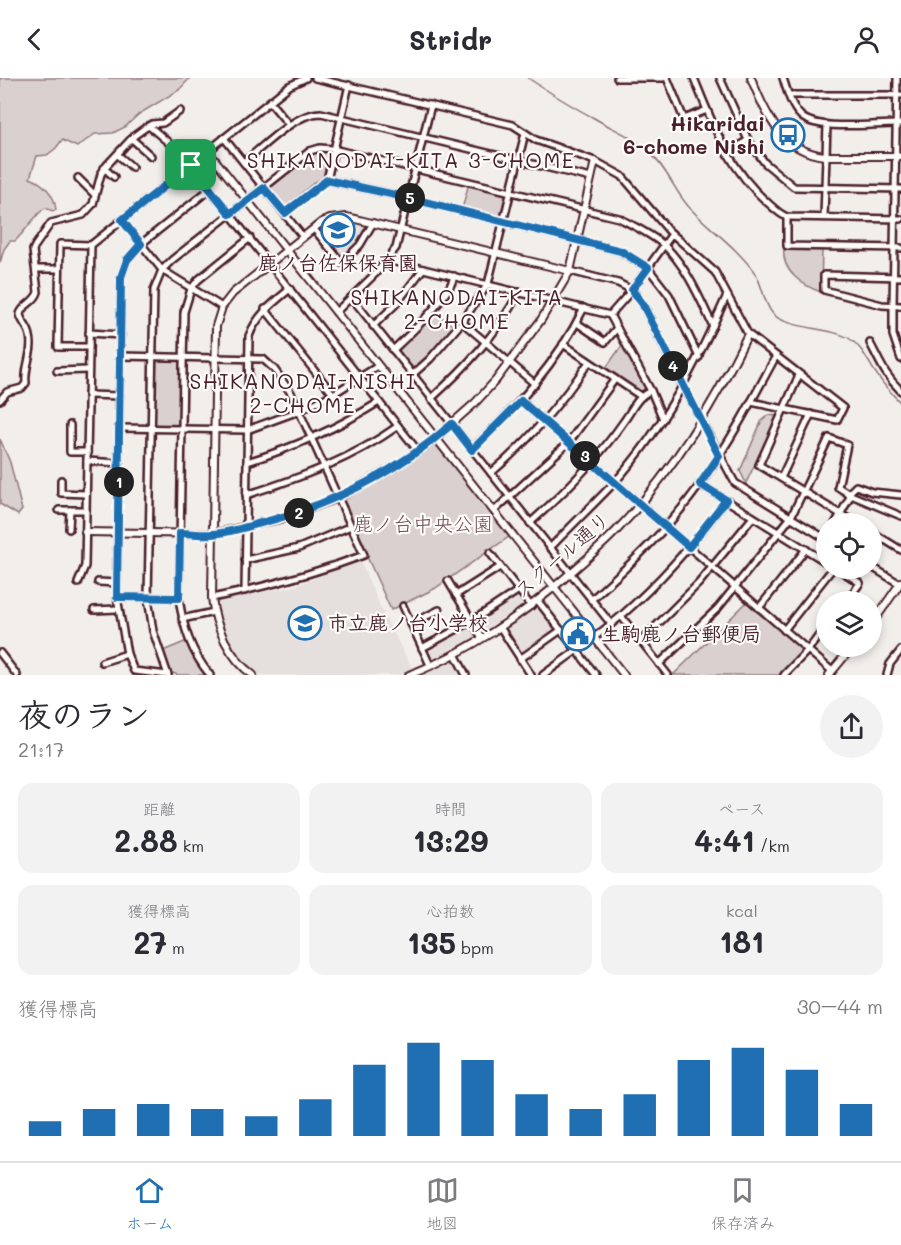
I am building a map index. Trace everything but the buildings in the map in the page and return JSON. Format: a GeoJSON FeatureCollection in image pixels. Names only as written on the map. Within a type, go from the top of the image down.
{"type":"FeatureCollection","features":[{"type":"Feature","properties":{"kind":"street"},"geometry":{"type":"LineString","coordinates":[[89,347],[58,346],[60,244],[91,245],[297,81],[306,78]]}},
{"type":"Feature","properties":{"kind":"street"},"geometry":{"type":"LineString","coordinates":[[315,78],[346,83],[513,125],[536,140],[595,161],[622,176],[672,234],[716,272],[748,334],[843,408],[837,420],[751,402]]}},
{"type":"Feature","properties":{"kind":"street"},"geometry":{"type":"LineString","coordinates":[[617,78],[665,78],[684,119],[707,110]]}},
{"type":"Feature","properties":{"kind":"street"},"geometry":{"type":"LineString","coordinates":[[694,78],[727,154],[759,195],[781,214],[787,217],[898,219]]}},
{"type":"Feature","properties":{"kind":"street"},"geometry":{"type":"LineString","coordinates":[[720,78],[748,140],[765,163],[794,187],[898,189]]}},
{"type":"Feature","properties":{"kind":"street"},"geometry":{"type":"LineString","coordinates":[[751,78],[762,106],[779,132],[796,147],[815,155],[825,156],[898,156]]}},
{"type":"Feature","properties":{"kind":"street"},"geometry":{"type":"LineString","coordinates":[[783,78],[799,115],[808,121],[826,125],[899,124]]}},
{"type":"Feature","properties":{"kind":"street"},"geometry":{"type":"LineString","coordinates":[[897,78],[899,95],[898,248],[894,277],[893,335],[901,359]]}},
{"type":"Feature","properties":{"kind":"street"},"geometry":{"type":"LineString","coordinates":[[285,213],[327,180],[346,83]]}},
{"type":"Feature","properties":{"kind":"street"},"geometry":{"type":"LineString","coordinates":[[789,95],[899,95]]}},
{"type":"Feature","properties":{"kind":"street"},"geometry":{"type":"LineString","coordinates":[[270,102],[289,125]]}},
{"type":"Feature","properties":{"kind":"street"},"geometry":{"type":"LineString","coordinates":[[336,312],[352,298],[396,248],[431,105]]}},
{"type":"Feature","properties":{"kind":"street"},"geometry":{"type":"LineString","coordinates":[[0,400],[11,390],[22,388],[26,383],[25,374],[31,352],[30,336],[20,314],[23,308],[36,298],[38,292],[33,250],[47,227],[56,221],[82,215],[93,204],[104,168],[132,139],[149,126],[163,123],[180,111]]}},
{"type":"Feature","properties":{"kind":"street"},"geometry":{"type":"LineString","coordinates":[[244,162],[289,125],[299,118],[314,113],[341,117],[591,178]]}},
{"type":"Feature","properties":{"kind":"street"},"geometry":{"type":"LineString","coordinates":[[824,217],[826,125]]}},
{"type":"Feature","properties":{"kind":"street"},"geometry":{"type":"LineString","coordinates":[[149,126],[169,143]]}},
{"type":"Feature","properties":{"kind":"street"},"geometry":{"type":"LineString","coordinates":[[412,375],[462,322],[488,284],[525,133]]}},
{"type":"Feature","properties":{"kind":"street"},"geometry":{"type":"LineString","coordinates":[[224,138],[303,237]]}},
{"type":"Feature","properties":{"kind":"street"},"geometry":{"type":"LineString","coordinates":[[132,139],[151,156]]}},
{"type":"Feature","properties":{"kind":"street"},"geometry":{"type":"LineString","coordinates":[[727,154],[748,140]]}},
{"type":"Feature","properties":{"kind":"street"},"geometry":{"type":"LineString","coordinates":[[210,189],[141,244],[127,260],[121,277],[117,597],[127,654],[134,671],[169,675],[153,631],[148,598],[154,290],[162,270],[172,260],[310,151],[320,148],[333,149],[619,218],[643,230],[664,245],[685,271],[713,326]]}},
{"type":"Feature","properties":{"kind":"street"},"geometry":{"type":"LineString","coordinates":[[208,151],[624,675]]}},
{"type":"Feature","properties":{"kind":"street"},"geometry":{"type":"LineString","coordinates":[[118,155],[132,167]]}},
{"type":"Feature","properties":{"kind":"street"},"geometry":{"type":"LineString","coordinates":[[86,532],[213,534],[284,518],[338,498],[396,466],[436,438],[475,403],[510,363],[536,327],[570,271],[595,161]]}},
{"type":"Feature","properties":{"kind":"street"},"geometry":{"type":"LineString","coordinates":[[191,165],[418,451]]}},
{"type":"Feature","properties":{"kind":"street"},"geometry":{"type":"LineString","coordinates":[[104,168],[114,177]]}},
{"type":"Feature","properties":{"kind":"street"},"geometry":{"type":"LineString","coordinates":[[78,178],[95,195]]}},
{"type":"Feature","properties":{"kind":"street"},"geometry":{"type":"LineString","coordinates":[[327,180],[621,251],[648,268],[669,295],[699,357]]}},
{"type":"Feature","properties":{"kind":"street"},"geometry":{"type":"LineString","coordinates":[[249,674],[226,642],[214,612],[212,598],[216,326],[222,307],[233,292],[303,237],[330,219],[339,217],[373,223],[618,283],[632,290],[642,303],[719,456],[735,483],[816,533]]}},
{"type":"Feature","properties":{"kind":"street"},"geometry":{"type":"LineString","coordinates":[[787,217],[787,246],[898,248]]}},
{"type":"Feature","properties":{"kind":"street"},"geometry":{"type":"LineString","coordinates":[[122,220],[162,270],[222,307]]}},
{"type":"Feature","properties":{"kind":"street"},"geometry":{"type":"LineString","coordinates":[[314,229],[342,263],[360,245],[373,223]]}},
{"type":"Feature","properties":{"kind":"street"},"geometry":{"type":"LineString","coordinates":[[610,315],[632,290],[672,234]]}},
{"type":"Feature","properties":{"kind":"street"},"geometry":{"type":"LineString","coordinates":[[210,675],[195,654],[188,639],[179,598],[184,312],[190,289],[205,272],[250,238]]}},
{"type":"Feature","properties":{"kind":"street"},"geometry":{"type":"LineString","coordinates":[[78,583],[85,566],[91,245]]}},
{"type":"Feature","properties":{"kind":"street"},"geometry":{"type":"LineString","coordinates":[[387,260],[610,315],[651,391],[663,419]]}},
{"type":"Feature","properties":{"kind":"street"},"geometry":{"type":"LineString","coordinates":[[36,269],[59,269]]}},
{"type":"Feature","properties":{"kind":"street"},"geometry":{"type":"LineString","coordinates":[[374,326],[409,289],[423,269]]}},
{"type":"Feature","properties":{"kind":"street"},"geometry":{"type":"LineString","coordinates":[[393,350],[434,307],[454,276]]}},
{"type":"Feature","properties":{"kind":"street"},"geometry":{"type":"LineString","coordinates":[[901,277],[824,276],[824,290],[882,305],[901,306]]}},
{"type":"Feature","properties":{"kind":"street"},"geometry":{"type":"LineString","coordinates":[[245,591],[249,336],[254,324],[265,309],[290,289]]}},
{"type":"Feature","properties":{"kind":"street"},"geometry":{"type":"LineString","coordinates":[[432,399],[460,373],[486,342],[510,309],[519,292]]}},
{"type":"Feature","properties":{"kind":"street"},"geometry":{"type":"LineString","coordinates":[[550,548],[615,482],[663,419],[699,357],[727,296]]}},
{"type":"Feature","properties":{"kind":"street"},"geometry":{"type":"LineString","coordinates":[[352,298],[610,624]]}},
{"type":"Feature","properties":{"kind":"street"},"geometry":{"type":"LineString","coordinates":[[472,450],[535,384],[563,345],[584,308]]}},
{"type":"Feature","properties":{"kind":"street"},"geometry":{"type":"LineString","coordinates":[[265,309],[333,394]]}},
{"type":"Feature","properties":{"kind":"street"},"geometry":{"type":"LineString","coordinates":[[462,322],[535,384]]}},
{"type":"Feature","properties":{"kind":"street"},"geometry":{"type":"LineString","coordinates":[[577,323],[605,342],[617,328]]}},
{"type":"Feature","properties":{"kind":"street"},"geometry":{"type":"LineString","coordinates":[[89,333],[121,334]]}},
{"type":"Feature","properties":{"kind":"street","name":"スクール通り"},"geometry":{"type":"LineString","coordinates":[[409,675],[454,654],[531,606],[617,531],[669,469],[701,421],[748,334]]}},
{"type":"Feature","properties":{"kind":"street"},"geometry":{"type":"LineString","coordinates":[[893,335],[901,335]]}},
{"type":"Feature","properties":{"kind":"street"},"geometry":{"type":"LineString","coordinates":[[870,343],[887,377],[901,391]]}},
{"type":"Feature","properties":{"kind":"street"},"geometry":{"type":"LineString","coordinates":[[563,345],[639,395]]}},
{"type":"Feature","properties":{"kind":"street"},"geometry":{"type":"LineString","coordinates":[[121,356],[263,359],[274,369],[291,393],[364,555],[315,573],[212,598]]}},
{"type":"Feature","properties":{"kind":"street"},"geometry":{"type":"LineString","coordinates":[[591,600],[666,526],[700,484],[719,456],[776,356]]}},
{"type":"Feature","properties":{"kind":"street"},"geometry":{"type":"LineString","coordinates":[[491,473],[545,421],[589,362]]}},
{"type":"Feature","properties":{"kind":"street"},"geometry":{"type":"LineString","coordinates":[[119,428],[247,430],[299,411],[333,394],[378,366]]}},
{"type":"Feature","properties":{"kind":"street"},"geometry":{"type":"LineString","coordinates":[[57,371],[88,370]]}},
{"type":"Feature","properties":{"kind":"street"},"geometry":{"type":"LineString","coordinates":[[799,375],[759,465],[839,513]]}},
{"type":"Feature","properties":{"kind":"street"},"geometry":{"type":"LineString","coordinates":[[494,511],[569,442],[615,379]]}},
{"type":"Feature","properties":{"kind":"street"},"geometry":{"type":"LineString","coordinates":[[530,523],[562,494],[615,434],[639,395],[651,391]]}},
{"type":"Feature","properties":{"kind":"street"},"geometry":{"type":"LineString","coordinates":[[88,395],[120,396]]}},
{"type":"Feature","properties":{"kind":"street"},"geometry":{"type":"LineString","coordinates":[[521,401],[808,650],[832,674],[845,657]]}},
{"type":"Feature","properties":{"kind":"street"},"geometry":{"type":"LineString","coordinates":[[247,462],[312,440],[379,402]]}},
{"type":"Feature","properties":{"kind":"street"},"geometry":{"type":"LineString","coordinates":[[781,478],[812,414]]}},
{"type":"Feature","properties":{"kind":"street"},"geometry":{"type":"LineString","coordinates":[[70,425],[70,452],[87,452]]}},
{"type":"Feature","properties":{"kind":"street"},"geometry":{"type":"LineString","coordinates":[[246,495],[349,457],[398,426]]}},
{"type":"Feature","properties":{"kind":"street"},"geometry":{"type":"LineString","coordinates":[[659,664],[695,632],[736,588],[779,533],[791,517],[829,438],[848,445],[838,487],[850,495],[901,516]]}},
{"type":"Feature","properties":{"kind":"street"},"geometry":{"type":"LineString","coordinates":[[87,462],[119,463]]}},
{"type":"Feature","properties":{"kind":"street"},"geometry":{"type":"LineString","coordinates":[[61,480],[61,493],[86,494]]}},
{"type":"Feature","properties":{"kind":"street"},"geometry":{"type":"LineString","coordinates":[[700,484],[816,556]]}},
{"type":"Feature","properties":{"kind":"street"},"geometry":{"type":"LineString","coordinates":[[841,513],[856,486],[872,492],[901,495]]}},
{"type":"Feature","properties":{"kind":"street"},"geometry":{"type":"LineString","coordinates":[[543,675],[621,616],[689,547],[726,500]]}},
{"type":"Feature","properties":{"kind":"street"},"geometry":{"type":"LineString","coordinates":[[59,510],[86,510]]}},
{"type":"Feature","properties":{"kind":"street"},"geometry":{"type":"LineString","coordinates":[[69,529],[70,510]]}},
{"type":"Feature","properties":{"kind":"street"},"geometry":{"type":"LineString","coordinates":[[641,641],[712,567],[753,517]]}},
{"type":"Feature","properties":{"kind":"street"},"geometry":{"type":"LineString","coordinates":[[245,560],[299,548],[351,526]]}},
{"type":"Feature","properties":{"kind":"street"},"geometry":{"type":"LineString","coordinates":[[882,538],[901,550]]}},
{"type":"Feature","properties":{"kind":"street"},"geometry":{"type":"LineString","coordinates":[[759,608],[806,549]]}},
{"type":"Feature","properties":{"kind":"street"},"geometry":{"type":"LineString","coordinates":[[489,553],[531,606]]}},
{"type":"Feature","properties":{"kind":"street"},"geometry":{"type":"LineString","coordinates":[[456,595],[500,567]]}},
{"type":"Feature","properties":{"kind":"street"},"geometry":{"type":"LineString","coordinates":[[882,573],[900,583],[882,609]]}},
{"type":"Feature","properties":{"kind":"street"},"geometry":{"type":"LineString","coordinates":[[784,630],[823,579]]}},
{"type":"Feature","properties":{"kind":"street"},"geometry":{"type":"LineString","coordinates":[[854,579],[860,583],[854,591]]}},
{"type":"Feature","properties":{"kind":"street"},"geometry":{"type":"LineString","coordinates":[[448,581],[482,638]]}},
{"type":"Feature","properties":{"kind":"street"},"geometry":{"type":"LineString","coordinates":[[98,582],[117,583]]}},
{"type":"Feature","properties":{"kind":"street"},"geometry":{"type":"LineString","coordinates":[[422,648],[472,621],[519,590]]}},
{"type":"Feature","properties":{"kind":"street"},"geometry":{"type":"LineString","coordinates":[[117,597],[179,598]]}},
{"type":"Feature","properties":{"kind":"street"},"geometry":{"type":"LineString","coordinates":[[538,601],[596,675]]}},
{"type":"Feature","properties":{"kind":"street"},"geometry":{"type":"LineString","coordinates":[[403,606],[430,665]]}},
{"type":"Feature","properties":{"kind":"street"},"geometry":{"type":"LineString","coordinates":[[94,610],[118,609]]}},
{"type":"Feature","properties":{"kind":"street"},"geometry":{"type":"LineString","coordinates":[[411,624],[439,610]]}},
{"type":"Feature","properties":{"kind":"street"},"geometry":{"type":"LineString","coordinates":[[182,619],[214,612]]}},
{"type":"Feature","properties":{"kind":"street"},"geometry":{"type":"LineString","coordinates":[[621,616],[668,675]]}},
{"type":"Feature","properties":{"kind":"street"},"geometry":{"type":"LineString","coordinates":[[500,627],[531,675]]}},
{"type":"Feature","properties":{"kind":"street"},"geometry":{"type":"LineString","coordinates":[[520,658],[561,630]]}},
{"type":"Feature","properties":{"kind":"street"},"geometry":{"type":"LineString","coordinates":[[784,675],[816,639]]}},
{"type":"Feature","properties":{"kind":"street"},"geometry":{"type":"LineString","coordinates":[[887,675],[890,664],[901,650]]}},
{"type":"Feature","properties":{"kind":"street"},"geometry":{"type":"LineString","coordinates":[[0,653],[17,675]]}},
{"type":"Feature","properties":{"kind":"street"},"geometry":{"type":"LineString","coordinates":[[102,662],[127,654]]}},
{"type":"Feature","properties":{"kind":"street"},"geometry":{"type":"LineString","coordinates":[[454,654],[466,675]]}},
{"type":"Feature","properties":{"kind":"shaded area"},"geometry":{"type":"Polygon","coordinates":[[[339,221],[368,227],[357,244],[345,258],[341,259],[321,232],[321,229],[327,225],[339,221]]]}},
{"type":"Feature","properties":{"kind":"shaded area","name":"市立鹿ノ台小学校"},"geometry":{"type":"Polygon","coordinates":[[[360,561],[384,615],[413,670],[400,675],[257,675],[240,659],[223,629],[218,601],[292,587],[360,561]]]}},
{"type":"Feature","properties":{"kind":"shaded area"},"geometry":{"type":"Polygon","coordinates":[[[516,595],[520,595],[525,602],[523,605],[480,631],[476,624],[477,620],[516,595]]]}},
{"type":"Feature","properties":{"kind":"shaded area"},"geometry":{"type":"Polygon","coordinates":[[[535,607],[539,607],[555,628],[555,632],[521,655],[505,630],[535,607]]]}},
{"type":"Feature","properties":{"kind":"shaded area"},"geometry":{"type":"Polygon","coordinates":[[[469,625],[476,633],[474,637],[432,659],[429,658],[427,648],[469,625]]]}},
{"type":"Feature","properties":{"kind":"shaded area"},"geometry":{"type":"Polygon","coordinates":[[[452,658],[456,660],[464,675],[415,675],[452,658]]]}},
{"type":"Feature","properties":{"kind":"green space"},"geometry":{"type":"Polygon","coordinates":[[[0,78],[190,78],[179,90],[139,114],[125,127],[113,133],[95,134],[77,147],[62,140],[47,155],[37,156],[30,178],[48,190],[56,210],[45,208],[41,211],[15,241],[10,241],[4,249],[0,263],[0,78]]]}},
{"type":"Feature","properties":{"kind":"green space"},"geometry":{"type":"Polygon","coordinates":[[[321,150],[330,152],[325,181],[285,210],[269,189],[311,155],[321,150]]]}},
{"type":"Feature","properties":{"kind":"green space"},"geometry":{"type":"Polygon","coordinates":[[[469,183],[508,192],[502,219],[462,209],[469,183]]]}},
{"type":"Feature","properties":{"kind":"green space"},"geometry":{"type":"Polygon","coordinates":[[[784,249],[822,249],[821,292],[801,282],[790,271],[784,257],[784,249]]]}},
{"type":"Feature","properties":{"kind":"green space"},"geometry":{"type":"Polygon","coordinates":[[[435,312],[455,327],[431,355],[412,371],[399,350],[435,312]]]}},
{"type":"Feature","properties":{"kind":"green space"},"geometry":{"type":"Polygon","coordinates":[[[623,344],[646,385],[643,391],[638,392],[605,369],[623,344]]]}},
{"type":"Feature","properties":{"kind":"green space"},"geometry":{"type":"Polygon","coordinates":[[[154,359],[182,359],[180,427],[154,427],[154,359]]]}},
{"type":"Feature","properties":{"kind":"green space"},"geometry":{"type":"Polygon","coordinates":[[[768,415],[777,416],[777,418],[746,483],[740,471],[762,420],[768,415]]]}},
{"type":"Feature","properties":{"kind":"green space"},"geometry":{"type":"Polygon","coordinates":[[[0,439],[10,462],[22,510],[18,515],[0,504],[0,439]]]}},
{"type":"Feature","properties":{"kind":"green space","name":"鹿ノ台中央公園"},"geometry":{"type":"Polygon","coordinates":[[[435,444],[510,536],[434,589],[391,610],[341,499],[387,477],[435,444]]]}},
{"type":"Feature","properties":{"kind":"green space"},"geometry":{"type":"Polygon","coordinates":[[[748,601],[802,648],[802,653],[782,675],[673,675],[748,601]]]}},
{"type":"Feature","properties":{"kind":"green space"},"geometry":{"type":"Polygon","coordinates":[[[187,641],[196,663],[206,675],[178,675],[170,672],[163,651],[187,641]]]}},
{"type":"Feature","properties":{"kind":"waterway"},"geometry":{"type":"LineString","coordinates":[[528,78],[642,146],[660,164],[688,206],[748,263],[758,278],[767,305],[773,314],[788,323],[832,332],[850,339],[859,347],[876,374],[901,403]]}},
{"type":"Feature","properties":{"kind":"place","name":"Hikaridai 6-chome Nishi"},"geometry":{"type":"Point","coordinates":[788,135]}},
{"type":"Feature","properties":{"kind":"place","name":"鹿ノ台佐保保育園"},"geometry":{"type":"Point","coordinates":[338,230]}},
{"type":"Feature","properties":{"kind":"place","name":"市立鹿ノ台小学校"},"geometry":{"type":"Point","coordinates":[305,623]}},
{"type":"Feature","properties":{"kind":"place","name":"生駒鹿ノ台郵便局"},"geometry":{"type":"Point","coordinates":[578,634]}},
{"type":"Feature","properties":{"kind":"district","name":"SHIKANODAI-KITA 3-CHOME"},"geometry":{"type":"Point","coordinates":[411,161]}},
{"type":"Feature","properties":{"kind":"district","name":"SHIKANODAI-KITA 2-CHOME"},"geometry":{"type":"Point","coordinates":[457,310]}},
{"type":"Feature","properties":{"kind":"district","name":"SHIKANODAI-NISHI 2-CHOME"},"geometry":{"type":"Point","coordinates":[303,394]}},
{"type":"Feature","properties":{"kind":"route"},"geometry":{"type":"LineString","coordinates":[[191,165],[230,214],[264,188],[285,213],[327,180],[621,251],[648,268],[632,290],[642,303],[719,456],[700,484],[726,500],[689,547],[521,401],[472,450],[452,424],[396,466],[338,498],[284,518],[246,527],[213,534],[180,533],[179,598],[117,597],[121,277],[127,260],[141,244],[122,220],[191,165]]}}]}
